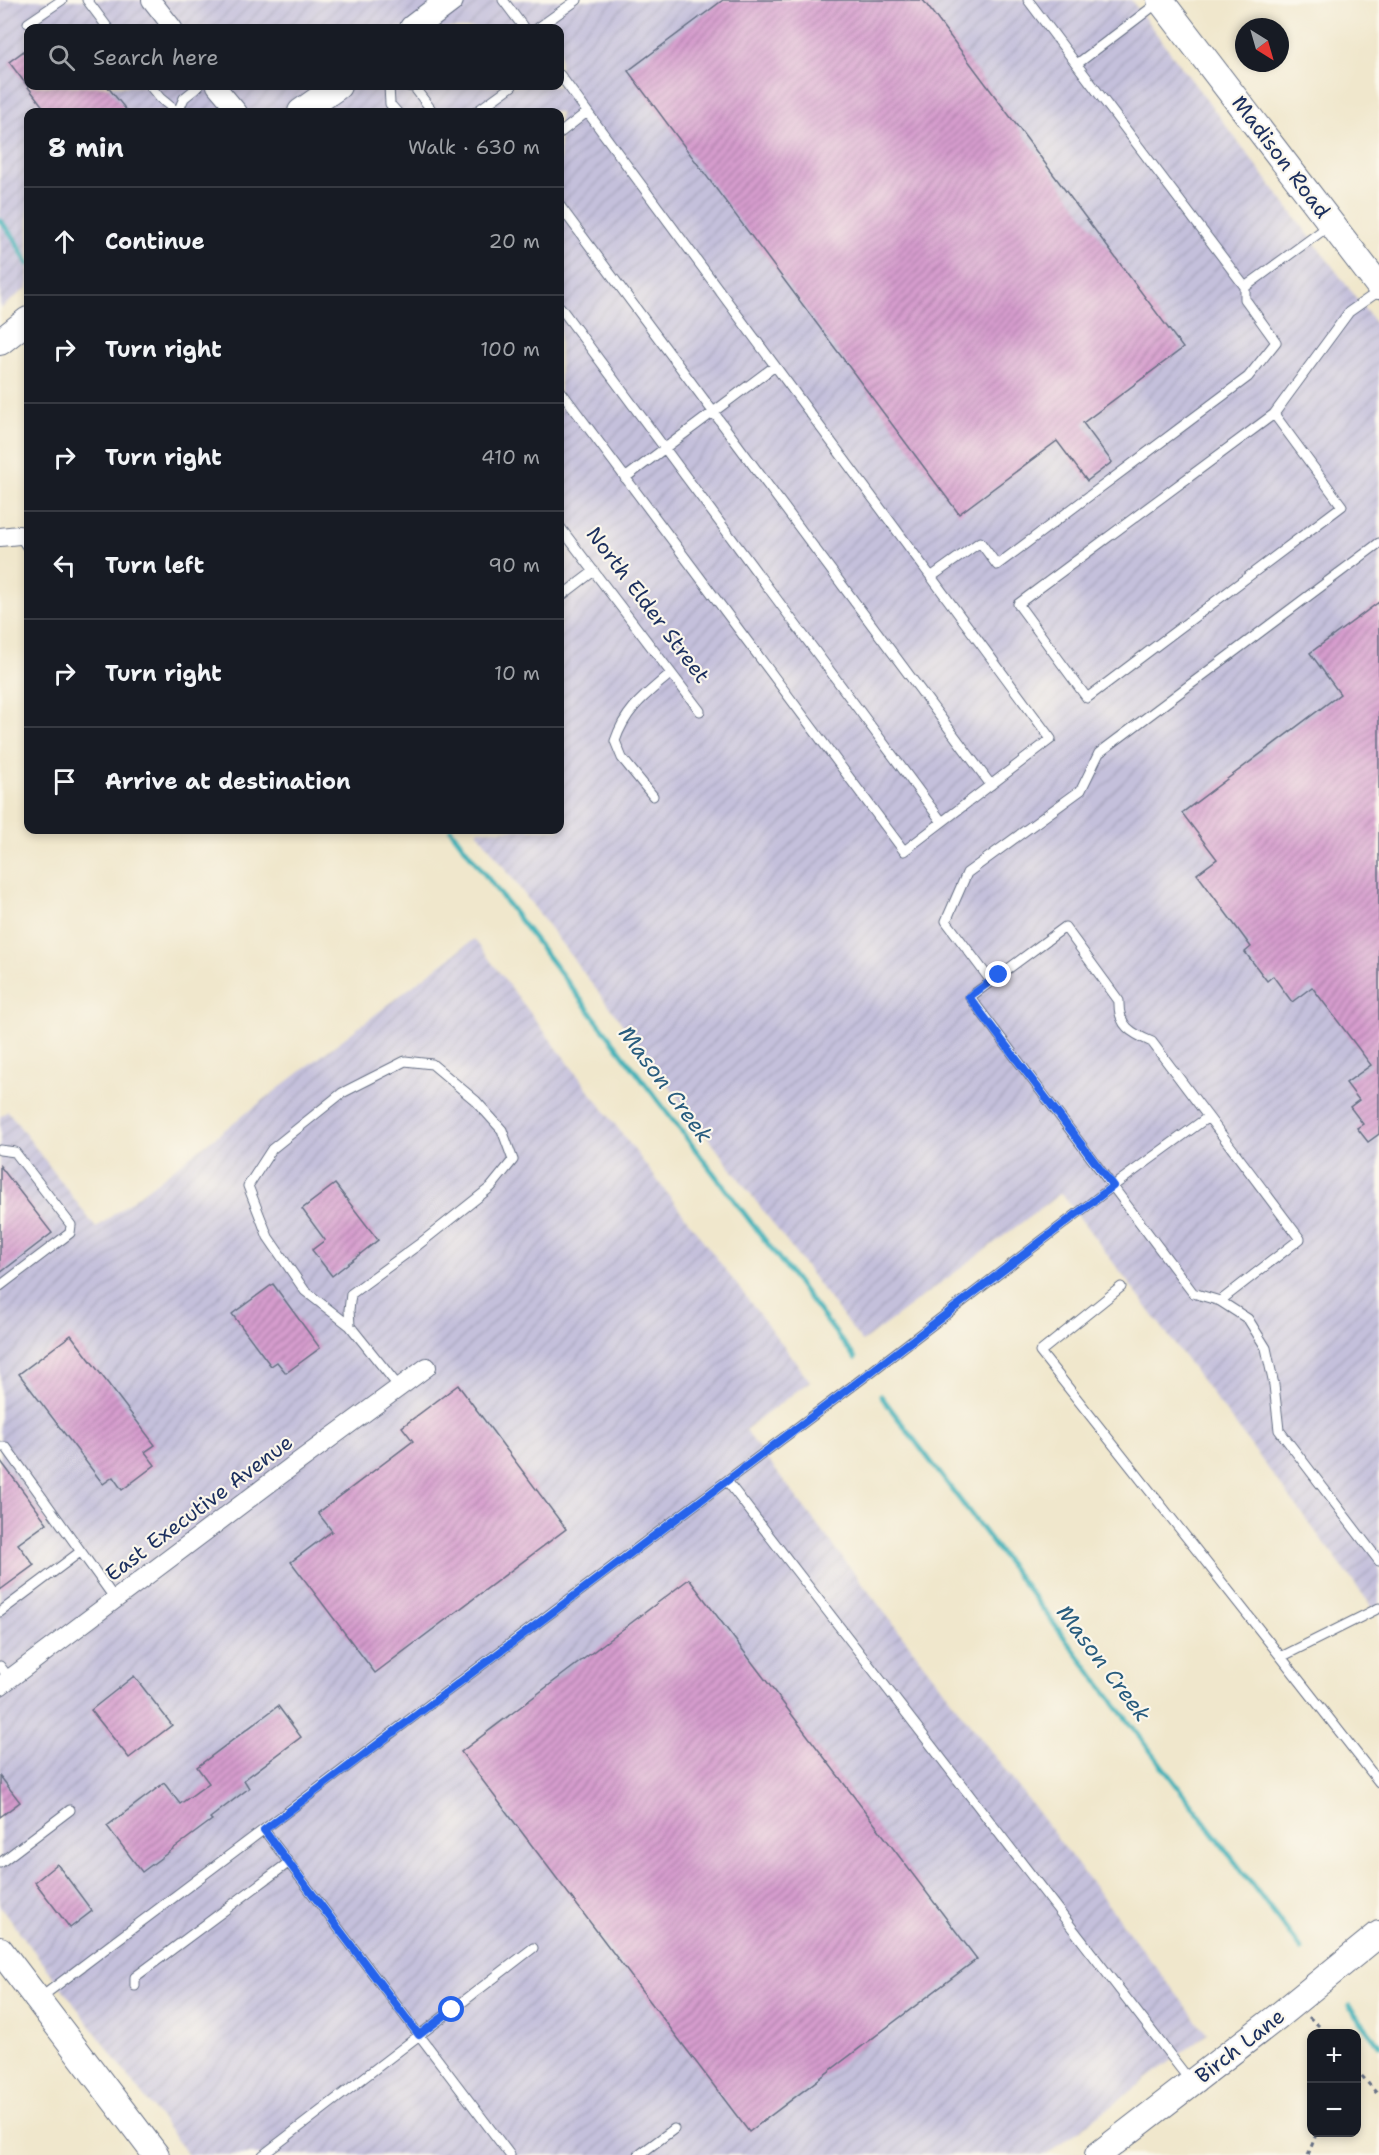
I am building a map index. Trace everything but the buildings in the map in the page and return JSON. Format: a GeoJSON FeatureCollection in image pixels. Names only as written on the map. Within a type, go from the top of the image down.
{"type":"FeatureCollection","features":[{"type":"Feature","properties":{"kind":"street"},"geometry":{"type":"LineString","coordinates":[[151,0],[170,24]]}},
{"type":"Feature","properties":{"kind":"street"},"geometry":{"type":"LineString","coordinates":[[418,24],[450,0]]}},
{"type":"Feature","properties":{"kind":"street","name":"Madison Road"},"geometry":{"type":"LineString","coordinates":[[1160,0],[1379,286]]}},
{"type":"Feature","properties":{"kind":"street"},"geometry":{"type":"LineString","coordinates":[[219,90],[235,108]]}},
{"type":"Feature","properties":{"kind":"street"},"geometry":{"type":"LineString","coordinates":[[307,108],[332,90]]}},
{"type":"Feature","properties":{"kind":"street"},"geometry":{"type":"LineString","coordinates":[[0,342],[24,323]]}},
{"type":"Feature","properties":{"kind":"street"},"geometry":{"type":"LineString","coordinates":[[0,537],[24,542]]}},
{"type":"Feature","properties":{"kind":"street","name":"East Executive Avenue"},"geometry":{"type":"LineString","coordinates":[[3,1677],[115,1599],[427,1367]]}},
{"type":"Feature","properties":{"kind":"street","name":"Birch Lane"},"geometry":{"type":"LineString","coordinates":[[1098,2155],[1192,2084],[1379,1934]]}},
{"type":"Feature","properties":{"kind":"street"},"geometry":{"type":"LineString","coordinates":[[0,1950],[156,2155]]}},
{"type":"Feature","properties":{"kind":"lane"},"geometry":{"type":"LineString","coordinates":[[28,24],[62,0]]}},
{"type":"Feature","properties":{"kind":"lane"},"geometry":{"type":"LineString","coordinates":[[87,0],[105,24]]}},
{"type":"Feature","properties":{"kind":"lane"},"geometry":{"type":"LineString","coordinates":[[503,0],[521,24]]}},
{"type":"Feature","properties":{"kind":"lane"},"geometry":{"type":"LineString","coordinates":[[544,24],[577,0]]}},
{"type":"Feature","properties":{"kind":"lane"},"geometry":{"type":"LineString","coordinates":[[931,578],[980,542],[997,565],[1248,378],[1276,342],[1245,299],[1245,287],[1028,0]]}},
{"type":"Feature","properties":{"kind":"lane"},"geometry":{"type":"LineString","coordinates":[[1077,64],[1160,0]]}},
{"type":"Feature","properties":{"kind":"lane"},"geometry":{"type":"LineString","coordinates":[[564,80],[1051,739],[904,851],[564,395]]}},
{"type":"Feature","properties":{"kind":"lane"},"geometry":{"type":"LineString","coordinates":[[153,90],[172,108]]}},
{"type":"Feature","properties":{"kind":"lane"},"geometry":{"type":"LineString","coordinates":[[179,108],[184,98],[194,90]]}},
{"type":"Feature","properties":{"kind":"lane"},"geometry":{"type":"LineString","coordinates":[[388,90],[390,104],[394,108]]}},
{"type":"Feature","properties":{"kind":"lane"},"geometry":{"type":"LineString","coordinates":[[416,90],[430,108]]}},
{"type":"Feature","properties":{"kind":"lane"},"geometry":{"type":"LineString","coordinates":[[482,108],[506,90]]}},
{"type":"Feature","properties":{"kind":"lane"},"geometry":{"type":"LineString","coordinates":[[564,130],[587,112]]}},
{"type":"Feature","properties":{"kind":"lane"},"geometry":{"type":"LineString","coordinates":[[564,211],[991,784]]}},
{"type":"Feature","properties":{"kind":"lane"},"geometry":{"type":"LineString","coordinates":[[1245,287],[1331,224]]}},
{"type":"Feature","properties":{"kind":"lane"},"geometry":{"type":"LineString","coordinates":[[1274,414],[1342,506],[1087,698],[1018,604],[1274,414],[1349,312],[1379,291]]}},
{"type":"Feature","properties":{"kind":"lane"},"geometry":{"type":"LineString","coordinates":[[564,312],[942,822]]}},
{"type":"Feature","properties":{"kind":"lane"},"geometry":{"type":"LineString","coordinates":[[625,478],[775,366]]}},
{"type":"Feature","properties":{"kind":"lane","name":"North Elder Street"},"geometry":{"type":"LineString","coordinates":[[564,531],[700,711]]}},
{"type":"Feature","properties":{"kind":"lane"},"geometry":{"type":"LineString","coordinates":[[991,981],[946,921],[966,873],[1081,790],[1099,753],[1379,543]]}},
{"type":"Feature","properties":{"kind":"lane"},"geometry":{"type":"LineString","coordinates":[[564,594],[594,572]]}},
{"type":"Feature","properties":{"kind":"lane"},"geometry":{"type":"LineString","coordinates":[[653,796],[622,758],[615,741],[631,709],[671,673]]}},
{"type":"Feature","properties":{"kind":"lane"},"geometry":{"type":"LineString","coordinates":[[1220,1301],[1300,1239],[1152,1042],[1131,1033],[1119,1014],[1119,1001],[1065,927],[969,997],[1193,1293],[1220,1301],[1248,1319],[1266,1348],[1274,1385],[1279,1430],[1379,1561]]}},
{"type":"Feature","properties":{"kind":"lane"},"geometry":{"type":"LineString","coordinates":[[350,1326],[351,1294],[418,1245],[490,1187],[513,1160],[502,1130],[476,1101],[432,1064],[405,1061],[342,1093],[272,1149],[248,1186],[268,1237],[305,1291],[350,1326],[399,1387]]}},
{"type":"Feature","properties":{"kind":"lane"},"geometry":{"type":"LineString","coordinates":[[38,2000],[727,1481],[1113,1186],[1208,1117]]}},
{"type":"Feature","properties":{"kind":"lane"},"geometry":{"type":"LineString","coordinates":[[0,1150],[15,1152],[71,1225],[70,1233],[0,1286]]}},
{"type":"Feature","properties":{"kind":"lane"},"geometry":{"type":"LineString","coordinates":[[1121,1287],[1040,1352],[1379,1782]]}},
{"type":"Feature","properties":{"kind":"lane"},"geometry":{"type":"LineString","coordinates":[[0,1447],[6,1447],[115,1599]]}},
{"type":"Feature","properties":{"kind":"lane"},"geometry":{"type":"LineString","coordinates":[[727,1481],[1192,2084]]}},
{"type":"Feature","properties":{"kind":"lane"},"geometry":{"type":"LineString","coordinates":[[0,1612],[80,1552]]}},
{"type":"Feature","properties":{"kind":"lane"},"geometry":{"type":"LineString","coordinates":[[1281,1657],[1379,1608]]}},
{"type":"Feature","properties":{"kind":"lane"},"geometry":{"type":"LineString","coordinates":[[0,1863],[70,1810]]}},
{"type":"Feature","properties":{"kind":"lane"},"geometry":{"type":"LineString","coordinates":[[264,1830],[510,2155]]}},
{"type":"Feature","properties":{"kind":"lane"},"geometry":{"type":"LineString","coordinates":[[135,1986],[135,1977],[288,1863]]}},
{"type":"Feature","properties":{"kind":"lane"},"geometry":{"type":"LineString","coordinates":[[263,2155],[533,1948]]}},
{"type":"Feature","properties":{"kind":"lane"},"geometry":{"type":"LineString","coordinates":[[639,2155],[674,2129]]}},
{"type":"Feature","properties":{"kind":"path"},"geometry":{"type":"LineString","coordinates":[[1361,2075],[1379,2096]]}},
{"type":"Feature","properties":{"kind":"path"},"geometry":{"type":"LineString","coordinates":[[1308,2155],[1315,2137]]}},
{"type":"Feature","properties":{"kind":"shaded area"},"geometry":{"type":"Polygon","coordinates":[[[0,0],[1131,0],[1379,328],[1379,1616],[1061,1193],[862,1342],[479,834],[564,834],[564,108],[24,108],[24,290],[0,309],[0,0]]]}},
{"type":"Feature","properties":{"kind":"shaded area"},"geometry":{"type":"Polygon","coordinates":[[[474,939],[810,1381],[745,1430],[1207,2034],[1046,2155],[188,2155],[0,1906],[0,1117],[8,1111],[96,1228],[474,939]]]}},
{"type":"Feature","properties":{"kind":"waterway","name":"Mason Creek"},"geometry":{"type":"LineString","coordinates":[[0,220],[24,257]]}},
{"type":"Feature","properties":{"kind":"waterway","name":"Mason Creek"},"geometry":{"type":"LineString","coordinates":[[454,834],[855,1358]]}},
{"type":"Feature","properties":{"kind":"waterway","name":"Mason Creek"},"geometry":{"type":"LineString","coordinates":[[881,1396],[1301,1949]]}},
{"type":"Feature","properties":{"kind":"waterway","name":"Mason Creek"},"geometry":{"type":"LineString","coordinates":[[1349,2006],[1379,2045]]}},
{"type":"Feature","properties":{"kind":"route"},"geometry":{"type":"LineString","coordinates":[[452,2010],[419,2035],[264,1830],[867,1375],[1113,1186],[969,997],[999,975]]}}]}
